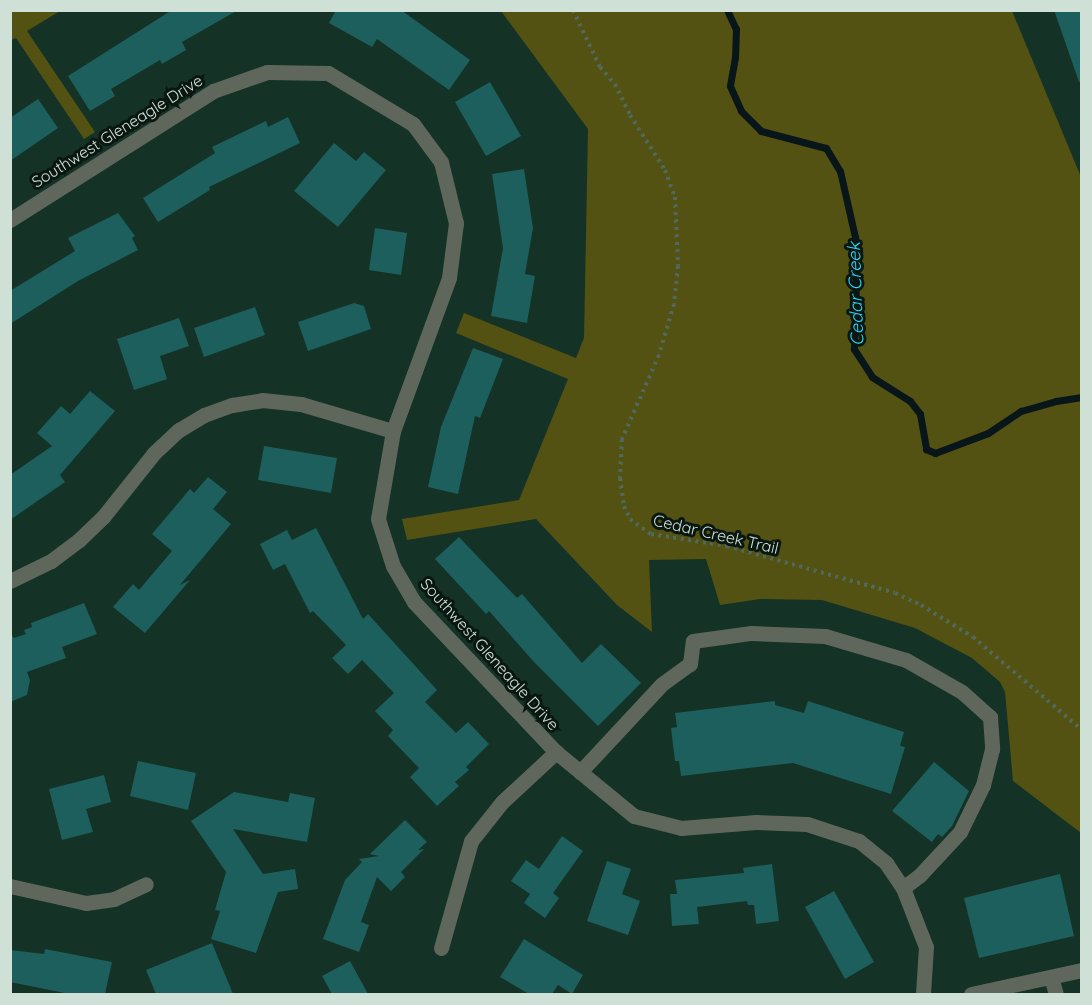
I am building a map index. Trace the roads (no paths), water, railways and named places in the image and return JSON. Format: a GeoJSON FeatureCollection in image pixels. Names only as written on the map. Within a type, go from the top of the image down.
{"type":"FeatureCollection","features":[{"type":"Feature","properties":{"kind":"street","name":"Southwest Gleneagle Drive"},"geometry":{"type":"LineString","coordinates":[[10,220],[213,91],[267,72],[328,73],[413,123],[441,162],[456,223],[449,278],[393,431],[378,519],[393,566],[414,602],[556,752],[634,816],[681,828],[756,822],[807,824],[859,841],[885,863],[903,888],[926,947],[923,994]]}},
{"type":"Feature","properties":{"kind":"street"},"geometry":{"type":"LineString","coordinates":[[10,581],[51,561],[79,540],[103,517],[154,453],[179,430],[204,416],[232,405],[272,401],[301,404],[393,431]]}},
{"type":"Feature","properties":{"kind":"street"},"geometry":{"type":"LineString","coordinates":[[580,772],[662,684],[690,664],[693,641],[751,633],[825,636],[906,660],[962,692],[990,717],[992,749],[983,785],[960,832],[920,875],[903,888]]}},
{"type":"Feature","properties":{"kind":"street"},"geometry":{"type":"LineString","coordinates":[[441,948],[471,841],[502,802],[556,752]]}},
{"type":"Feature","properties":{"kind":"street"},"geometry":{"type":"LineString","coordinates":[[10,886],[86,903],[114,899],[146,884]]}},
{"type":"Feature","properties":{"kind":"street"},"geometry":{"type":"LineString","coordinates":[[971,994],[1082,970]]}},
{"type":"Feature","properties":{"kind":"street"},"geometry":{"type":"LineString","coordinates":[[1051,977],[1056,994]]}},
{"type":"Feature","properties":{"kind":"waterway","name":"Cedar Creek"},"geometry":{"type":"LineString","coordinates":[[727,10],[736,29],[735,57],[730,86],[741,111],[761,131],[826,148],[840,171],[857,246],[854,349],[872,377],[910,401],[920,414],[926,449],[935,453],[988,433],[1021,411],[1056,401],[1082,397]]}}]}
